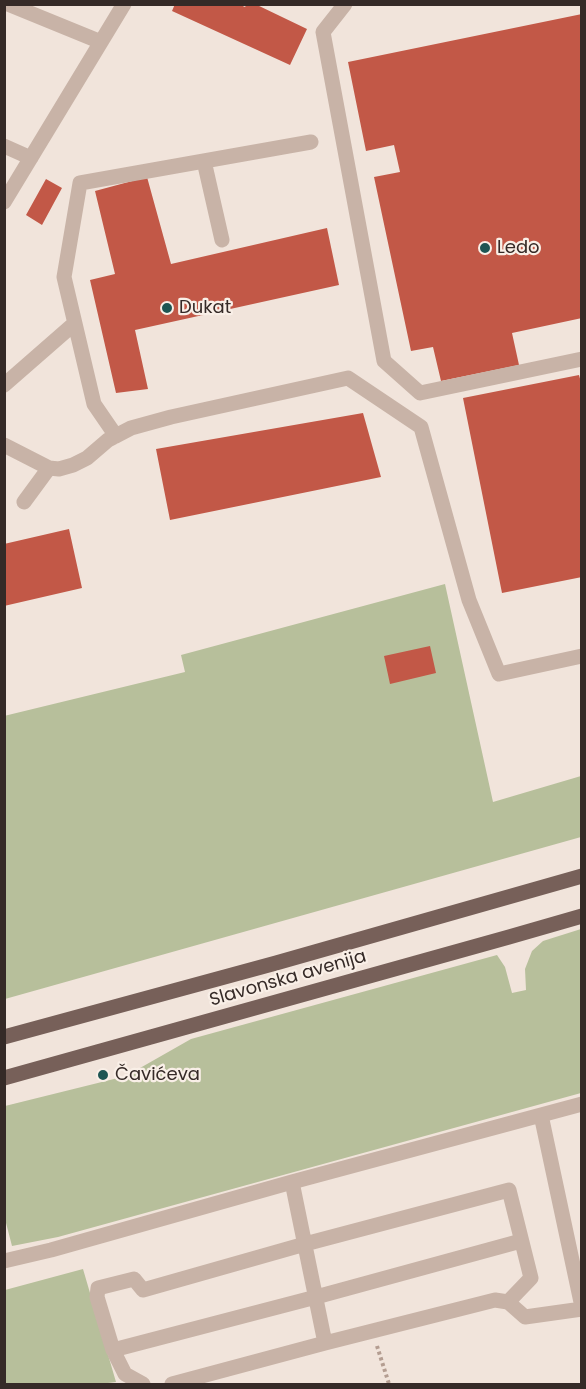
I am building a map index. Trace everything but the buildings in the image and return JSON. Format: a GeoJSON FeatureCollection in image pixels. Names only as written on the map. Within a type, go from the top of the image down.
{"type":"FeatureCollection","features":[{"type":"Feature","properties":{"kind":"main road","name":"Slavonska avenija"},"geometry":{"type":"LineString","coordinates":[[4,1037],[582,876]]}},
{"type":"Feature","properties":{"kind":"main road","name":"Slavonska avenija"},"geometry":{"type":"LineString","coordinates":[[4,1078],[582,916]]}},
{"type":"Feature","properties":{"kind":"street"},"geometry":{"type":"LineString","coordinates":[[8,4],[101,42]]}},
{"type":"Feature","properties":{"kind":"street"},"geometry":{"type":"LineString","coordinates":[[4,202],[124,4]]}},
{"type":"Feature","properties":{"kind":"street"},"geometry":{"type":"LineString","coordinates":[[345,4],[323,32],[384,361],[420,393],[582,359]]}},
{"type":"Feature","properties":{"kind":"street"},"geometry":{"type":"LineString","coordinates":[[116,436],[94,404],[64,277],[80,183],[311,142]]}},
{"type":"Feature","properties":{"kind":"street"},"geometry":{"type":"LineString","coordinates":[[4,146],[31,158]]}},
{"type":"Feature","properties":{"kind":"street"},"geometry":{"type":"LineString","coordinates":[[204,161],[222,240]]}},
{"type":"Feature","properties":{"kind":"street"},"geometry":{"type":"LineString","coordinates":[[4,385],[75,323]]}},
{"type":"Feature","properties":{"kind":"street"},"geometry":{"type":"LineString","coordinates":[[4,445],[49,468],[59,469],[87,458],[108,440],[131,428],[348,378],[421,427],[469,600],[499,674],[582,656]]}},
{"type":"Feature","properties":{"kind":"street"},"geometry":{"type":"LineString","coordinates":[[24,502],[49,468]]}},
{"type":"Feature","properties":{"kind":"street"},"geometry":{"type":"LineString","coordinates":[[4,1261],[74,1244],[291,1182],[582,1104]]}},
{"type":"Feature","properties":{"kind":"street"},"geometry":{"type":"LineString","coordinates":[[172,1384],[495,1300],[508,1302],[525,1317],[582,1308],[541,1115]]}},
{"type":"Feature","properties":{"kind":"street"},"geometry":{"type":"LineString","coordinates":[[291,1182],[325,1343]]}},
{"type":"Feature","properties":{"kind":"street"},"geometry":{"type":"LineString","coordinates":[[143,1384],[125,1374],[113,1350],[97,1297],[98,1288],[134,1279],[143,1290],[509,1190],[531,1278],[508,1302]]}},
{"type":"Feature","properties":{"kind":"street"},"geometry":{"type":"LineString","coordinates":[[113,1350],[521,1242]]}},
{"type":"Feature","properties":{"kind":"path"},"geometry":{"type":"LineString","coordinates":[[373,1331],[389,1384]]}},
{"type":"Feature","properties":{"kind":"green space"},"geometry":{"type":"Polygon","coordinates":[[[445,584],[493,802],[581,776],[581,837],[5,999],[4,716],[185,672],[181,655],[445,584]]]}},
{"type":"Feature","properties":{"kind":"green space"},"geometry":{"type":"Polygon","coordinates":[[[581,929],[581,1093],[58,1237],[12,1246],[5,1219],[5,1106],[126,1076],[191,1039],[497,955],[505,967],[512,993],[526,990],[525,969],[532,951],[543,941],[581,929]]]}},
{"type":"Feature","properties":{"kind":"green space"},"geometry":{"type":"Polygon","coordinates":[[[83,1269],[116,1382],[5,1384],[5,1290],[83,1269]]]}},
{"type":"Feature","properties":{"kind":"place","name":"Ledo"},"geometry":{"type":"Point","coordinates":[485,248]}},
{"type":"Feature","properties":{"kind":"place","name":"Dukat"},"geometry":{"type":"Point","coordinates":[167,308]}},
{"type":"Feature","properties":{"kind":"place","name":"Čavićeva"},"geometry":{"type":"Point","coordinates":[103,1075]}}]}
